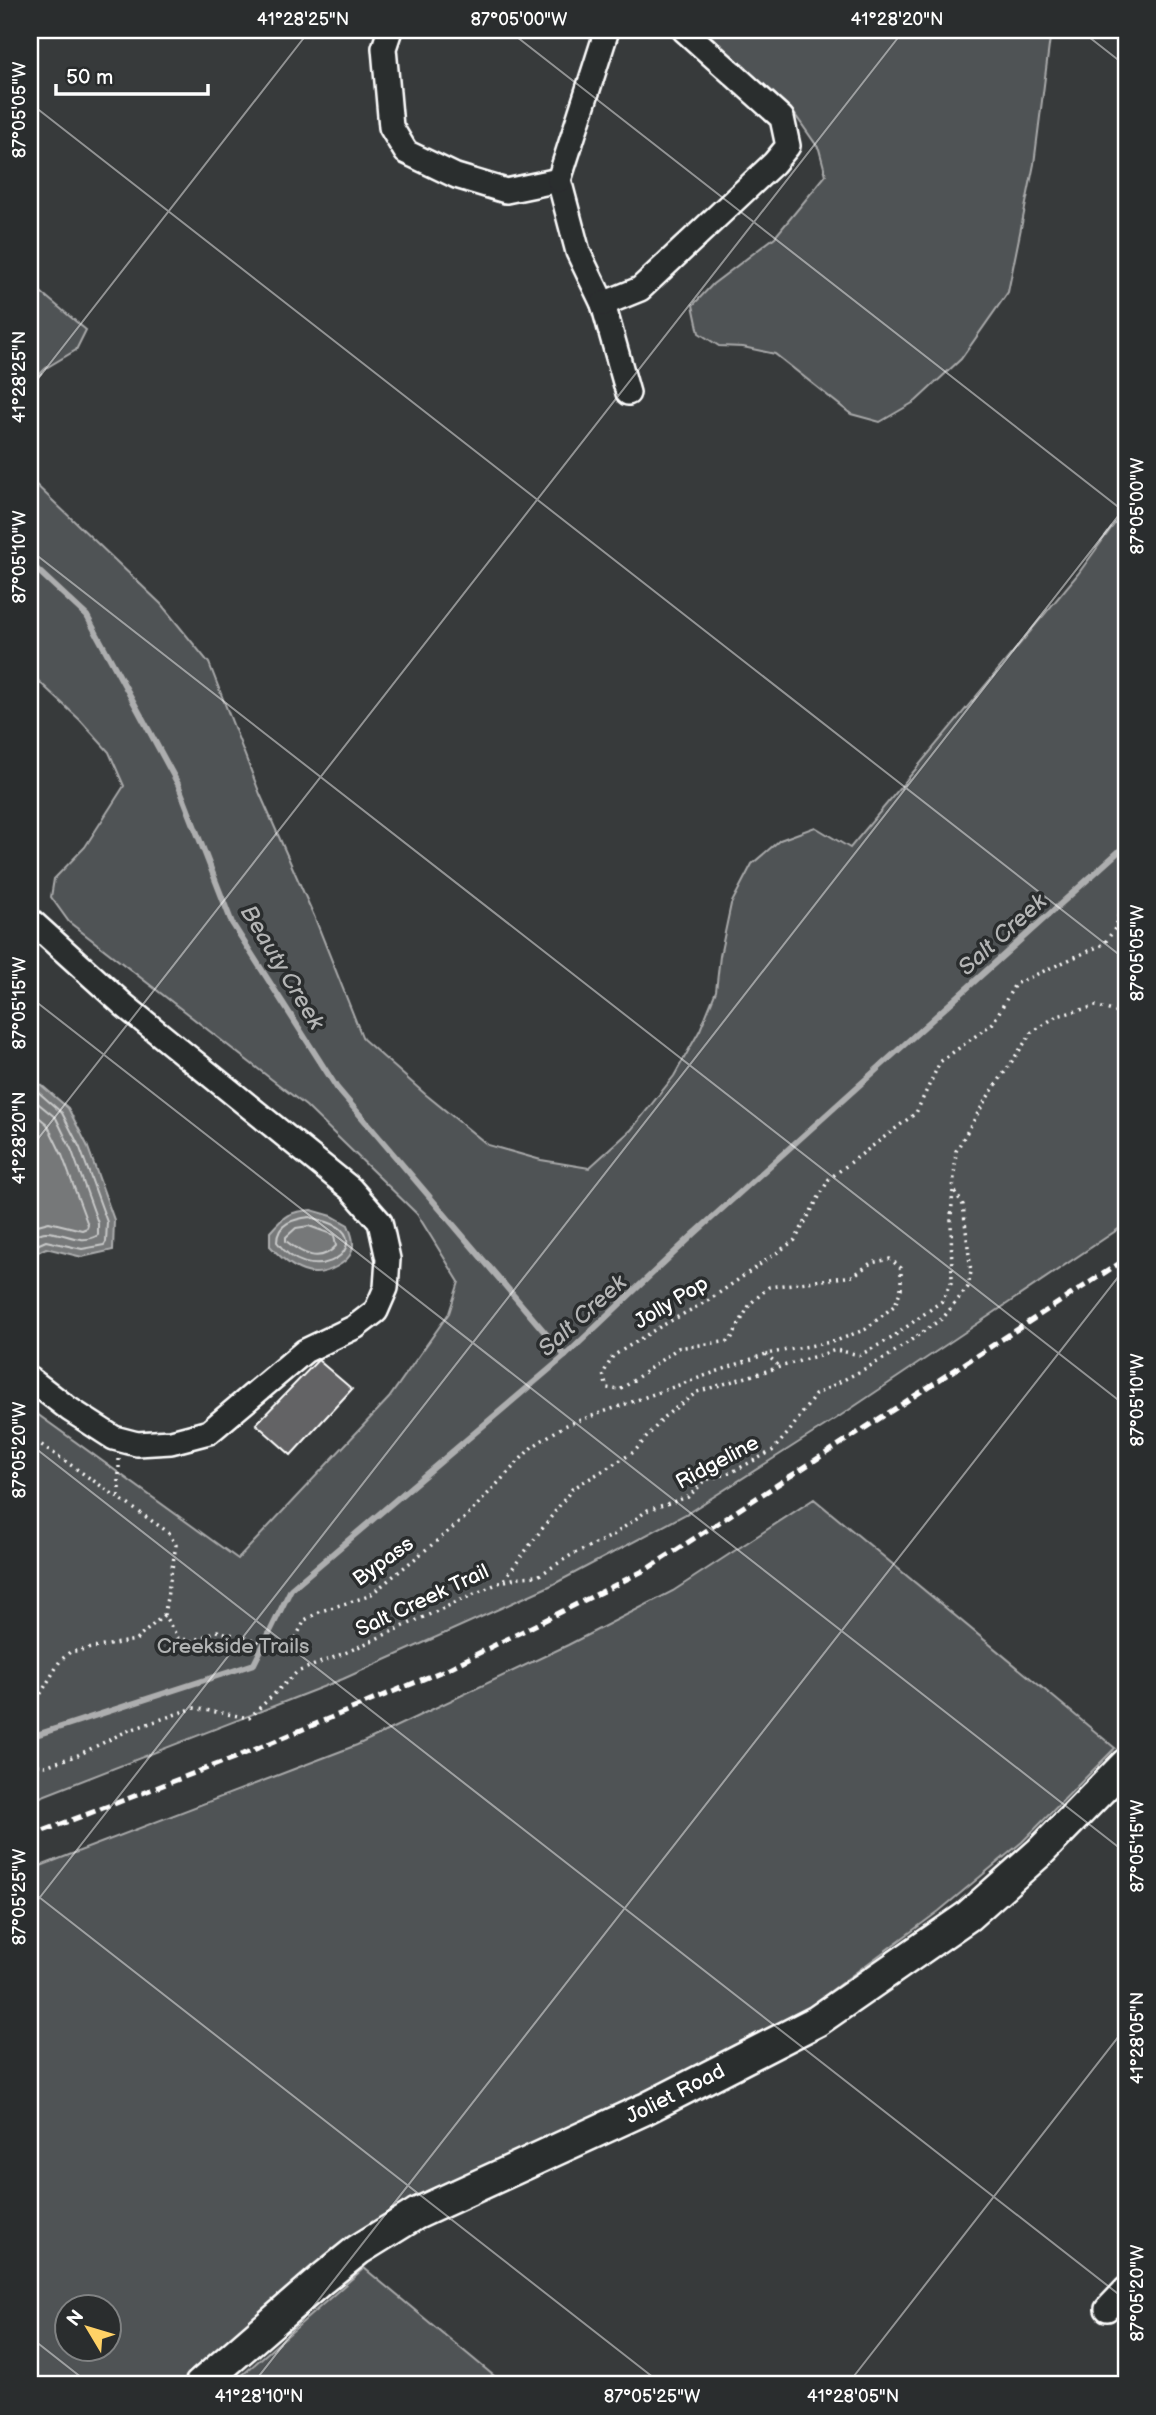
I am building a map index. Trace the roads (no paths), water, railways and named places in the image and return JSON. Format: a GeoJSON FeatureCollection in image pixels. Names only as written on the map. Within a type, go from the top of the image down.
{"type":"FeatureCollection","features":[{"type":"Feature","properties":{"kind":"main road","name":"Joliet Road"},"geometry":{"type":"LineString","coordinates":[[200,2385],[358,2250],[416,2214],[645,2109],[817,2021],[838,2007],[968,1916],[1040,1852],[1126,1764]]}},
{"type":"Feature","properties":{"kind":"street"},"geometry":{"type":"LineString","coordinates":[[390,30],[384,48],[391,127],[406,152],[456,176],[506,191],[559,180]]}},
{"type":"Feature","properties":{"kind":"street"},"geometry":{"type":"LineString","coordinates":[[607,30],[559,180],[578,252],[603,304],[628,393]]}},
{"type":"Feature","properties":{"kind":"street"},"geometry":{"type":"LineString","coordinates":[[603,304],[640,289],[774,163],[788,146],[782,118],[684,30]]}},
{"type":"Feature","properties":{"kind":"street"},"geometry":{"type":"LineString","coordinates":[[30,920],[125,1006],[351,1189],[380,1222],[388,1259],[386,1288],[376,1311],[355,1327],[305,1351],[209,1432],[171,1442],[137,1444],[114,1438],[69,1409],[30,1378]]}},
{"type":"Feature","properties":{"kind":"street"},"geometry":{"type":"LineString","coordinates":[[1107,2309],[1126,2289]]}},
{"type":"Feature","properties":{"kind":"water"},"geometry":{"type":"Polygon","coordinates":[[[30,1083],[40,1084],[68,1108],[87,1145],[114,1220],[113,1250],[82,1257],[46,1248],[30,1256],[30,1083]]]}},
{"type":"Feature","properties":{"kind":"water"},"geometry":{"type":"Polygon","coordinates":[[[311,1210],[332,1216],[348,1225],[353,1241],[352,1251],[346,1260],[321,1273],[310,1273],[297,1268],[270,1246],[270,1232],[284,1218],[292,1213],[311,1210]]]}},
{"type":"Feature","properties":{"kind":"waterway","name":"Beauty Creek"},"geometry":{"type":"LineString","coordinates":[[30,563],[87,616],[178,784],[232,923],[337,1088],[565,1356]]}},
{"type":"Feature","properties":{"kind":"waterway","name":"Salt Creek"},"geometry":{"type":"LineString","coordinates":[[30,1737],[254,1664],[291,1589],[565,1356],[694,1234],[1126,845]]}},
{"type":"Feature","properties":{"kind":"railway"},"geometry":{"type":"LineString","coordinates":[[30,1836],[239,1756],[445,1670],[647,1569],[1126,1259]]}},
{"type":"Feature","properties":{"kind":"park label","name":"Creekside Trails"},"geometry":{"type":"Point","coordinates":[233,1646]}}]}
